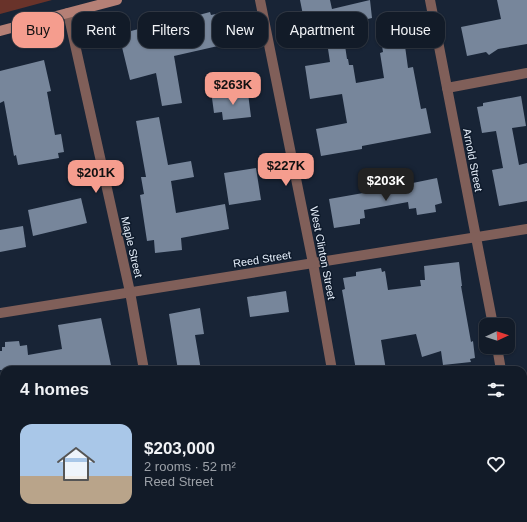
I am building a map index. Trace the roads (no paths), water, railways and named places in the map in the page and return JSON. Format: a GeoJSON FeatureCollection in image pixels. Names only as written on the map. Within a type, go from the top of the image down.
{"type":"FeatureCollection","features":[{"type":"Feature","properties":{"kind":"main road"},"geometry":{"type":"LineString","coordinates":[[0,31],[117,0]]}},
{"type":"Feature","properties":{"kind":"street","name":"West Clinton Street"},"geometry":{"type":"LineString","coordinates":[[260,0],[313,263],[331,366]]}},
{"type":"Feature","properties":{"kind":"street","name":"Arnold Street"},"geometry":{"type":"LineString","coordinates":[[430,0],[492,318]]}},
{"type":"Feature","properties":{"kind":"street","name":"Maple Street"},"geometry":{"type":"LineString","coordinates":[[68,14],[130,292],[143,366]]}},
{"type":"Feature","properties":{"kind":"street"},"geometry":{"type":"LineString","coordinates":[[447,88],[527,73]]}},
{"type":"Feature","properties":{"kind":"street","name":"Reed Street"},"geometry":{"type":"LineString","coordinates":[[0,313],[527,229]]}},
{"type":"Feature","properties":{"kind":"street"},"geometry":{"type":"LineString","coordinates":[[498,354],[500,366]]}}]}
